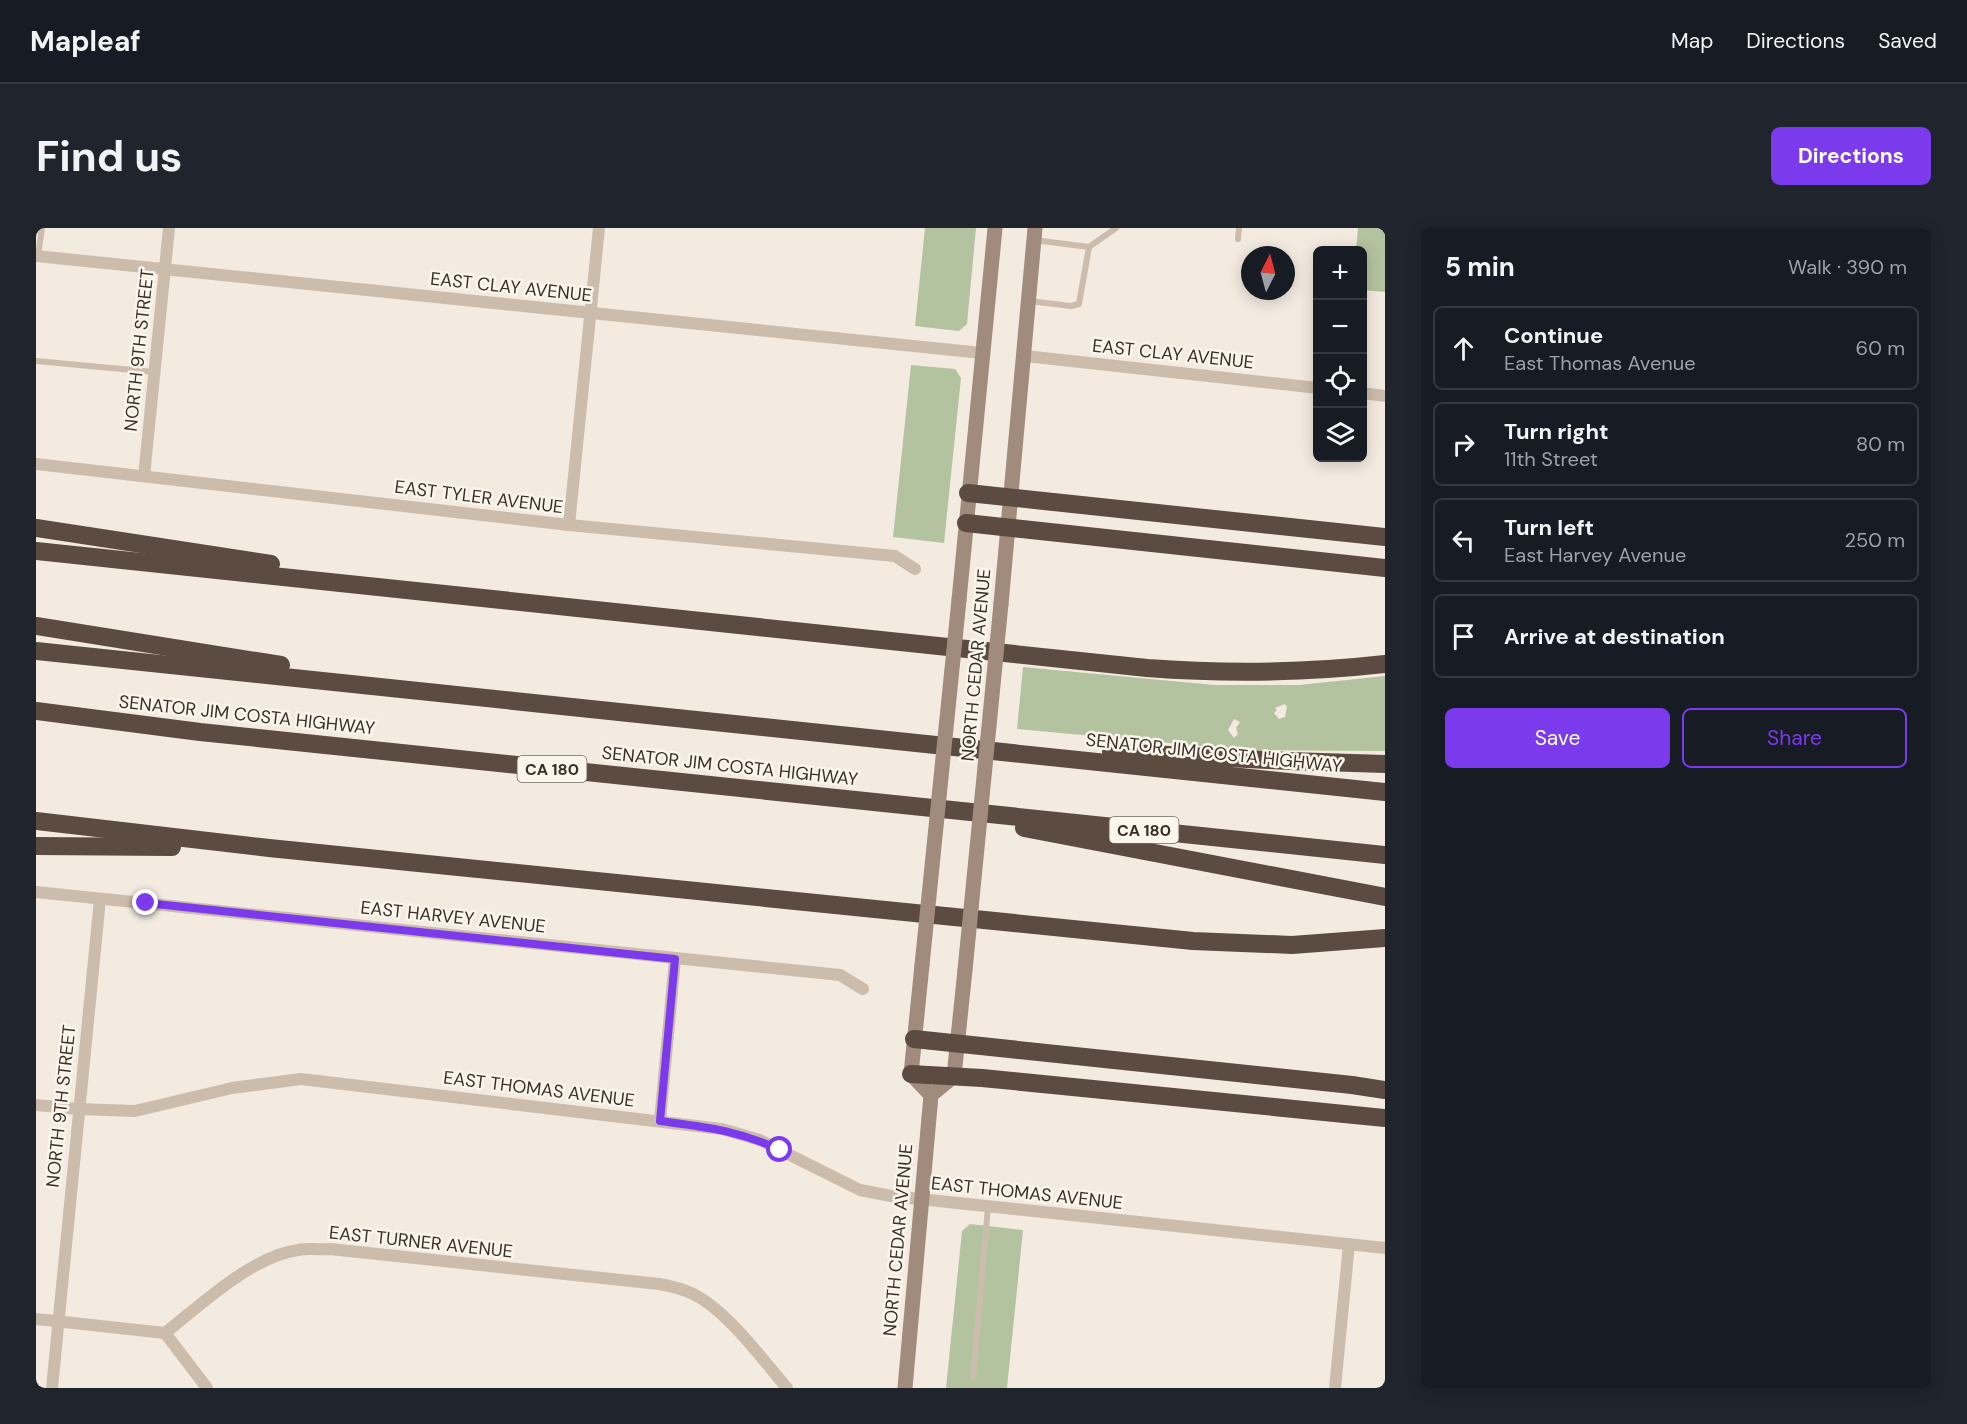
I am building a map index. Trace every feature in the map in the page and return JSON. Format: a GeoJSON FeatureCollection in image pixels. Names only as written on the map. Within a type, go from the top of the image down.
{"type":"FeatureCollection","features":[{"type":"Feature","properties":{"kind":"highway"},"geometry":{"type":"LineString","coordinates":[[968,493],[1385,537]]}},
{"type":"Feature","properties":{"kind":"highway"},"geometry":{"type":"LineString","coordinates":[[966,523],[1385,567]]}},
{"type":"Feature","properties":{"kind":"highway"},"geometry":{"type":"LineString","coordinates":[[36,528],[501,600]]}},
{"type":"Feature","properties":{"kind":"highway"},"geometry":{"type":"LineString","coordinates":[[36,551],[1185,671],[1269,672],[1385,664]]}},
{"type":"Feature","properties":{"kind":"highway"},"geometry":{"type":"LineString","coordinates":[[36,626],[490,698]]}},
{"type":"Feature","properties":{"kind":"highway","name":"SENATOR JIM COSTA HIGHWAY"},"geometry":{"type":"LineString","coordinates":[[36,651],[1385,792]]}},
{"type":"Feature","properties":{"kind":"highway","name":"SENATOR JIM COSTA HIGHWAY"},"geometry":{"type":"LineString","coordinates":[[36,711],[200,732],[1385,855]]}},
{"type":"Feature","properties":{"kind":"highway"},"geometry":{"type":"LineString","coordinates":[[36,721],[200,732]]}},
{"type":"Feature","properties":{"kind":"highway"},"geometry":{"type":"LineString","coordinates":[[914,742],[1385,764]]}},
{"type":"Feature","properties":{"kind":"highway"},"geometry":{"type":"LineString","coordinates":[[904,806],[1385,897]]}},
{"type":"Feature","properties":{"kind":"highway"},"geometry":{"type":"LineString","coordinates":[[36,821],[269,848],[1193,941],[1292,945],[1385,938]]}},
{"type":"Feature","properties":{"kind":"highway"},"geometry":{"type":"LineString","coordinates":[[36,846],[269,848]]}},
{"type":"Feature","properties":{"kind":"highway"},"geometry":{"type":"LineString","coordinates":[[914,1039],[1385,1090]]}},
{"type":"Feature","properties":{"kind":"highway"},"geometry":{"type":"LineString","coordinates":[[911,1074],[954,1076],[1385,1118]]}},
{"type":"Feature","properties":{"kind":"main road","name":"NORTH CEDAR AVENUE"},"geometry":{"type":"LineString","coordinates":[[911,1074],[995,228]]}},
{"type":"Feature","properties":{"kind":"main road","name":"NORTH CEDAR AVENUE"},"geometry":{"type":"LineString","coordinates":[[954,1076],[1009,528],[1035,234]]}},
{"type":"Feature","properties":{"kind":"main road"},"geometry":{"type":"LineString","coordinates":[[911,1074],[931,1095],[954,1076]]}},
{"type":"Feature","properties":{"kind":"main road","name":"NORTH CEDAR AVENUE"},"geometry":{"type":"LineString","coordinates":[[905,1388],[931,1095]]}},
{"type":"Feature","properties":{"kind":"street","name":"NORTH 9TH STREET"},"geometry":{"type":"LineString","coordinates":[[144,476],[169,228]]}},
{"type":"Feature","properties":{"kind":"street"},"geometry":{"type":"LineString","coordinates":[[569,525],[599,228]]}},
{"type":"Feature","properties":{"kind":"street","name":"EAST CLAY AVENUE"},"geometry":{"type":"LineString","coordinates":[[37,256],[982,353]]}},
{"type":"Feature","properties":{"kind":"street","name":"EAST CLAY AVENUE"},"geometry":{"type":"LineString","coordinates":[[1025,356],[1313,388]]}},
{"type":"Feature","properties":{"kind":"street"},"geometry":{"type":"LineString","coordinates":[[1367,394],[1385,396]]}},
{"type":"Feature","properties":{"kind":"street","name":"EAST TYLER AVENUE"},"geometry":{"type":"LineString","coordinates":[[36,464],[569,525],[895,556],[915,569]]}},
{"type":"Feature","properties":{"kind":"street","name":"EAST HARVEY AVENUE"},"geometry":{"type":"LineString","coordinates":[[36,892],[840,975],[863,989]]}},
{"type":"Feature","properties":{"kind":"street","name":"NORTH 9TH STREET"},"geometry":{"type":"LineString","coordinates":[[52,1388],[100,899]]}},
{"type":"Feature","properties":{"kind":"street"},"geometry":{"type":"LineString","coordinates":[[660,1121],[675,959]]}},
{"type":"Feature","properties":{"kind":"street","name":"EAST THOMAS AVENUE"},"geometry":{"type":"LineString","coordinates":[[36,1105],[78,1109],[135,1110],[232,1088],[301,1079],[722,1129],[760,1140],[860,1190],[921,1200],[1385,1248]]}},
{"type":"Feature","properties":{"kind":"street"},"geometry":{"type":"LineString","coordinates":[[1335,1388],[1349,1244]]}},
{"type":"Feature","properties":{"kind":"street","name":"EAST TURNER AVENUE"},"geometry":{"type":"LineString","coordinates":[[165,1333],[258,1264],[272,1257],[298,1250],[330,1250],[675,1287],[695,1295],[713,1307],[787,1388]]}},
{"type":"Feature","properties":{"kind":"street"},"geometry":{"type":"LineString","coordinates":[[36,1319],[165,1333],[207,1388]]}},
{"type":"Feature","properties":{"kind":"lane"},"geometry":{"type":"LineString","coordinates":[[37,256],[42,228]]}},
{"type":"Feature","properties":{"kind":"lane"},"geometry":{"type":"LineString","coordinates":[[1029,301],[1071,306],[1079,304],[1089,247],[1116,228]]}},
{"type":"Feature","properties":{"kind":"lane"},"geometry":{"type":"LineString","coordinates":[[1238,240],[1239,228]]}},
{"type":"Feature","properties":{"kind":"lane"},"geometry":{"type":"LineString","coordinates":[[1035,234],[1089,247]]}},
{"type":"Feature","properties":{"kind":"lane"},"geometry":{"type":"LineString","coordinates":[[36,361],[154,372]]}},
{"type":"Feature","properties":{"kind":"lane"},"geometry":{"type":"LineString","coordinates":[[973,1377],[988,1207]]}},
{"type":"Feature","properties":{"kind":"green space"},"geometry":{"type":"Polygon","coordinates":[[[925,228],[976,228],[967,324],[959,331],[915,326],[925,228]]]}},
{"type":"Feature","properties":{"kind":"green space"},"geometry":{"type":"Polygon","coordinates":[[[1358,228],[1385,228],[1385,292],[1367,290],[1367,246],[1356,246],[1358,228]]]}},
{"type":"Feature","properties":{"kind":"green space"},"geometry":{"type":"Polygon","coordinates":[[[911,365],[955,369],[961,378],[944,543],[893,537],[911,365]]]}},
{"type":"Feature","properties":{"kind":"green space"},"geometry":{"type":"Polygon","coordinates":[[[1023,667],[1214,685],[1299,685],[1385,676],[1385,751],[1245,750],[1017,729],[1023,667]],[[1285,704],[1275,708],[1277,710],[1274,713],[1279,719],[1285,717],[1287,707],[1285,704]],[[1234,719],[1228,730],[1234,738],[1238,734],[1236,728],[1240,722],[1234,719]]]}},
{"type":"Feature","properties":{"kind":"green space"},"geometry":{"type":"Polygon","coordinates":[[[970,1224],[1023,1230],[1007,1388],[946,1388],[962,1231],[970,1224]]]}},
{"type":"Feature","properties":{"kind":"route"},"geometry":{"type":"LineString","coordinates":[[146,903],[675,959],[660,1121],[722,1129],[760,1140],[780,1150]]}}]}
